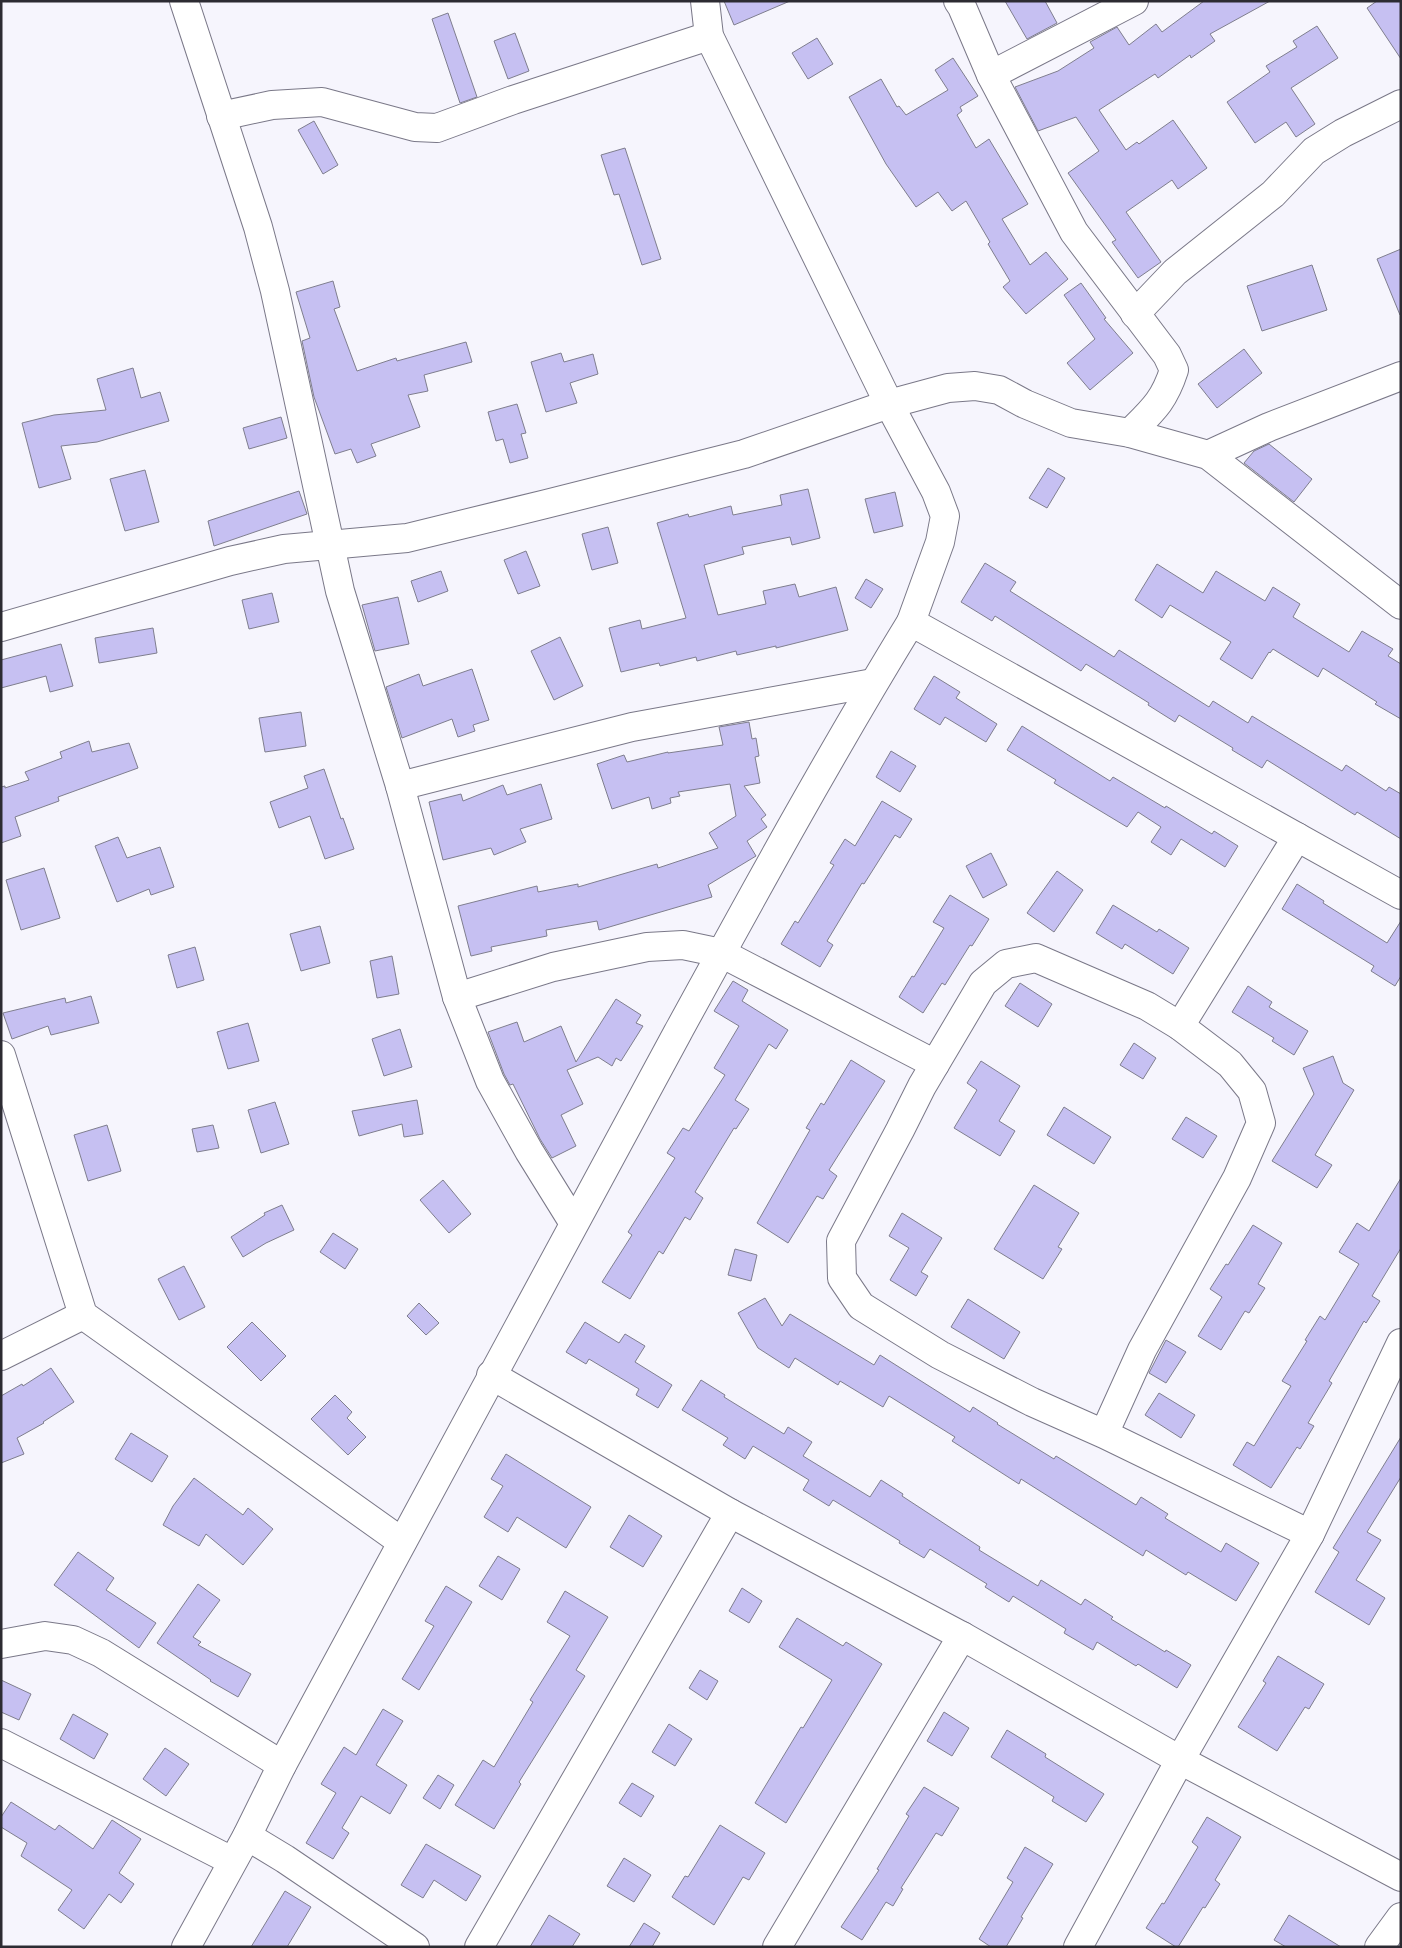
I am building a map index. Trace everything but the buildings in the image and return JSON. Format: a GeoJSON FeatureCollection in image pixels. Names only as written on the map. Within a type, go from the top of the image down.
{"type":"FeatureCollection","features":[{"type":"Feature","properties":{"kind":"street"},"geometry":{"type":"LineString","coordinates":[[184,1],[258,227],[275,291],[340,591],[400,786],[457,997],[490,1081],[529,1151],[573,1222]]}},
{"type":"Feature","properties":{"kind":"street"},"geometry":{"type":"LineString","coordinates":[[186,1947],[247,1836],[282,1765],[573,1222],[721,953],[873,683],[911,622],[940,542],[945,516],[936,492],[889,404],[709,36],[705,1]]}},
{"type":"Feature","properties":{"kind":"street"},"geometry":{"type":"LineString","coordinates":[[958,1],[991,75],[1074,232],[1168,355],[1174,370],[1159,405],[1130,432]]}},
{"type":"Feature","properties":{"kind":"street"},"geometry":{"type":"LineString","coordinates":[[991,75],[1134,1]]}},
{"type":"Feature","properties":{"kind":"street"},"geometry":{"type":"LineString","coordinates":[[221,116],[272,104],[322,102],[415,127],[437,128],[513,100],[709,36]]}},
{"type":"Feature","properties":{"kind":"street"},"geometry":{"type":"LineString","coordinates":[[1135,314],[1175,272],[1273,194],[1314,152],[1343,133],[1401,104]]}},
{"type":"Feature","properties":{"kind":"street"},"geometry":{"type":"LineString","coordinates":[[1208,455],[1270,427],[1401,376]]}},
{"type":"Feature","properties":{"kind":"street"},"geometry":{"type":"LineString","coordinates":[[1,627],[66,610],[230,561],[284,549],[330,543],[361,543],[408,538],[546,504],[744,454],[889,404],[948,388],[975,386],[999,390],[1025,404],[1071,423],[1130,432],[1208,455],[1401,605]]}},
{"type":"Feature","properties":{"kind":"street"},"geometry":{"type":"LineString","coordinates":[[911,622],[1401,895]]}},
{"type":"Feature","properties":{"kind":"street"},"geometry":{"type":"LineString","coordinates":[[400,786],[632,728],[873,683]]}},
{"type":"Feature","properties":{"kind":"street"},"geometry":{"type":"LineString","coordinates":[[1180,1026],[1298,837]]}},
{"type":"Feature","properties":{"kind":"street"},"geometry":{"type":"LineString","coordinates":[[457,997],[553,967],[647,947],[683,945],[721,953],[935,1064]]}},
{"type":"Feature","properties":{"kind":"street"},"geometry":{"type":"LineString","coordinates":[[1104,1434],[1142,1350],[1238,1178],[1261,1123],[1252,1092],[1230,1064],[1180,1026],[1147,1006],[1036,958],[1006,964],[983,983],[922,1086],[841,1240],[842,1278],[860,1306],[940,1355],[1032,1402],[1104,1434],[1310,1534]]}},
{"type":"Feature","properties":{"kind":"street"},"geometry":{"type":"LineString","coordinates":[[4,1070],[83,1315],[402,1542]]}},
{"type":"Feature","properties":{"kind":"street"},"geometry":{"type":"LineString","coordinates":[[1,1356],[83,1315]]}},
{"type":"Feature","properties":{"kind":"street"},"geometry":{"type":"LineString","coordinates":[[1078,1947],[1180,1760],[1310,1534],[1401,1343]]}},
{"type":"Feature","properties":{"kind":"street"},"geometry":{"type":"LineString","coordinates":[[491,1375],[730,1513],[962,1636],[1180,1760],[1401,1876]]}},
{"type":"Feature","properties":{"kind":"street"},"geometry":{"type":"LineString","coordinates":[[479,1947],[730,1513]]}},
{"type":"Feature","properties":{"kind":"street"},"geometry":{"type":"LineString","coordinates":[[1,1644],[44,1636],[73,1640],[101,1653],[282,1765]]}},
{"type":"Feature","properties":{"kind":"street"},"geometry":{"type":"LineString","coordinates":[[777,1947],[962,1636]]}},
{"type":"Feature","properties":{"kind":"street"},"geometry":{"type":"LineString","coordinates":[[1,1742],[232,1861]]}},
{"type":"Feature","properties":{"kind":"street"},"geometry":{"type":"LineString","coordinates":[[247,1836],[415,1947]]}},
{"type":"Feature","properties":{"kind":"street"},"geometry":{"type":"LineString","coordinates":[[1379,1947],[1401,1917]]}}]}
